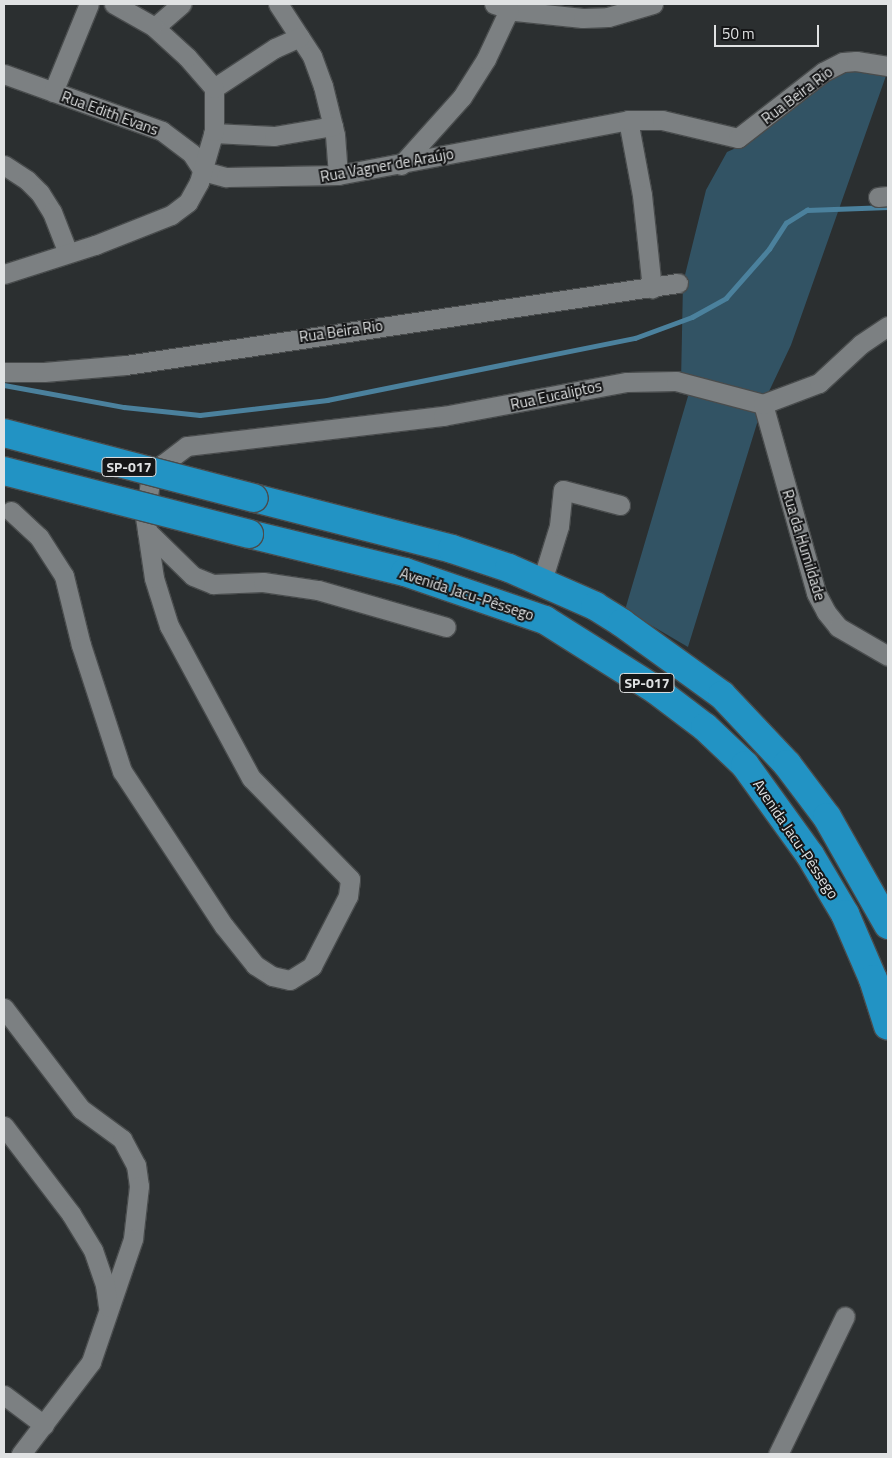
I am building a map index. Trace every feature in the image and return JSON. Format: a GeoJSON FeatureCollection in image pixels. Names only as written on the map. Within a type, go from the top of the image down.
{"type":"FeatureCollection","features":[{"type":"Feature","properties":{"kind":"highway","name":"SP-017"},"geometry":{"type":"LineString","coordinates":[[4,433],[452,549],[542,581],[622,623],[722,696],[787,764],[827,817],[888,925]]}},
{"type":"Feature","properties":{"kind":"highway","name":"Avenida Jacu-Pêssego"},"geometry":{"type":"LineString","coordinates":[[4,471],[406,572],[545,620],[656,690],[706,727],[745,765],[810,855],[845,914],[873,979],[888,1026]]}},
{"type":"Feature","properties":{"kind":"street"},"geometry":{"type":"LineString","coordinates":[[54,92],[89,4]]}},
{"type":"Feature","properties":{"kind":"street"},"geometry":{"type":"LineString","coordinates":[[4,273],[68,253],[172,215],[188,202],[203,172],[213,133],[214,88],[155,27],[114,4]]}},
{"type":"Feature","properties":{"kind":"street"},"geometry":{"type":"LineString","coordinates":[[155,27],[181,4]]}},
{"type":"Feature","properties":{"kind":"street"},"geometry":{"type":"LineString","coordinates":[[278,4],[300,36],[323,86],[333,126],[338,175]]}},
{"type":"Feature","properties":{"kind":"street"},"geometry":{"type":"LineString","coordinates":[[401,165],[462,97],[486,59],[502,7],[559,17],[608,17],[653,4]]}},
{"type":"Feature","properties":{"kind":"street"},"geometry":{"type":"LineString","coordinates":[[214,88],[275,48],[300,36]]}},
{"type":"Feature","properties":{"kind":"street","name":"Rua Beira Rio"},"geometry":{"type":"LineString","coordinates":[[738,138],[823,72],[843,62],[856,61],[888,66]]}},
{"type":"Feature","properties":{"kind":"street","name":"Rua Edith Evans"},"geometry":{"type":"LineString","coordinates":[[4,74],[162,131],[192,154],[203,172]]}},
{"type":"Feature","properties":{"kind":"street"},"geometry":{"type":"LineString","coordinates":[[628,120],[642,195],[652,288]]}},
{"type":"Feature","properties":{"kind":"street","name":"Rua Vagner de Araújo"},"geometry":{"type":"LineString","coordinates":[[203,172],[226,177],[338,175],[401,165],[628,120],[662,120],[738,138]]}},
{"type":"Feature","properties":{"kind":"street"},"geometry":{"type":"LineString","coordinates":[[213,133],[274,136],[333,126]]}},
{"type":"Feature","properties":{"kind":"street"},"geometry":{"type":"LineString","coordinates":[[4,165],[28,180],[40,193],[52,212],[68,253]]}},
{"type":"Feature","properties":{"kind":"street","name":"Rua Beira Rio"},"geometry":{"type":"LineString","coordinates":[[4,372],[44,372],[126,364],[417,319],[678,283]]}},
{"type":"Feature","properties":{"kind":"street"},"geometry":{"type":"LineString","coordinates":[[763,404],[819,383],[861,344],[888,326]]}},
{"type":"Feature","properties":{"kind":"street","name":"Rua Eucaliptos"},"geometry":{"type":"LineString","coordinates":[[12,510],[39,537],[64,576],[81,645],[122,770],[224,926],[255,965],[272,976],[290,980],[312,966],[348,896],[350,879],[252,778],[169,626],[154,578],[147,531],[145,498],[150,483],[175,452],[198,444],[442,416],[627,382],[676,381],[763,404]]}},
{"type":"Feature","properties":{"kind":"street","name":"Rua da Humildade"},"geometry":{"type":"LineString","coordinates":[[763,404],[816,592],[826,612],[838,627],[888,656]]}},
{"type":"Feature","properties":{"kind":"street"},"geometry":{"type":"LineString","coordinates":[[542,581],[559,526],[563,490],[620,505]]}},
{"type":"Feature","properties":{"kind":"street"},"geometry":{"type":"LineString","coordinates":[[147,531],[193,576],[213,584],[263,582],[318,590],[446,627]]}},
{"type":"Feature","properties":{"kind":"street"},"geometry":{"type":"LineString","coordinates":[[4,1008],[71,1098],[85,1113],[122,1139],[136,1165],[139,1210],[124,1272],[108,1308],[90,1362],[21,1454]]}},
{"type":"Feature","properties":{"kind":"street"},"geometry":{"type":"LineString","coordinates":[[4,1126],[71,1214],[93,1250],[105,1285],[108,1308]]}},
{"type":"Feature","properties":{"kind":"street"},"geometry":{"type":"LineString","coordinates":[[778,1454],[845,1316]]}},
{"type":"Feature","properties":{"kind":"street"},"geometry":{"type":"LineString","coordinates":[[4,1395],[44,1425]]}},
{"type":"Feature","properties":{"kind":"shaded area"},"geometry":{"type":"Polygon","coordinates":[[[857,64],[887,73],[791,345],[763,404],[688,647],[625,610],[691,386],[681,382],[683,283],[706,190],[727,152],[747,143],[825,74],[857,64]]]}},
{"type":"Feature","properties":{"kind":"waterway"},"geometry":{"type":"LineString","coordinates":[[4,385],[124,407],[200,415],[327,400],[635,338],[692,317],[726,298],[769,249],[786,223],[807,210],[888,207]]}}]}
